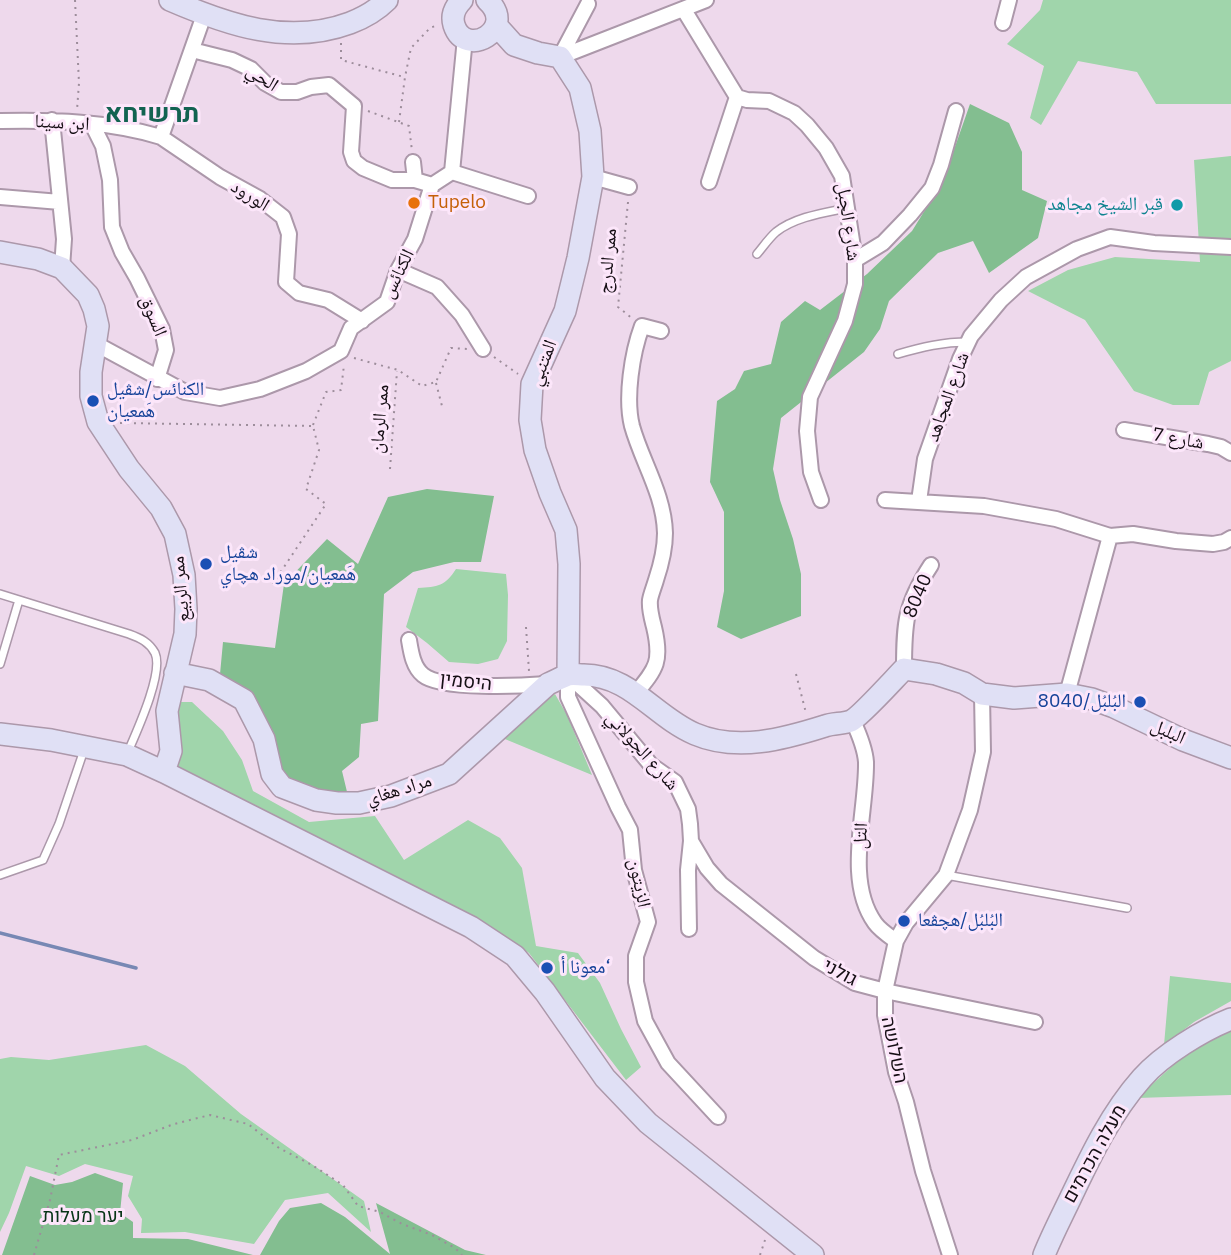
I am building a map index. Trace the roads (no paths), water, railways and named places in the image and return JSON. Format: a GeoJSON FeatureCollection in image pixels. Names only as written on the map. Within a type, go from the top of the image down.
{"type":"FeatureCollection","features":[{"type":"Feature","properties":{"kind":"street"},"geometry":{"type":"LineString","coordinates":[[170,0],[204,15],[284,34],[307,33],[341,26],[361,18],[387,0]]}},
{"type":"Feature","properties":{"kind":"street"},"geometry":{"type":"LineString","coordinates":[[452,172],[459,29],[456,6],[462,0]]}},
{"type":"Feature","properties":{"kind":"street"},"geometry":{"type":"LineString","coordinates":[[459,29],[472,40],[480,40],[493,32],[497,16],[495,8],[487,0]]}},
{"type":"Feature","properties":{"kind":"street"},"geometry":{"type":"LineString","coordinates":[[496,25],[514,45],[560,57],[706,0]]}},
{"type":"Feature","properties":{"kind":"street"},"geometry":{"type":"LineString","coordinates":[[1003,23],[1009,0]]}},
{"type":"Feature","properties":{"kind":"street"},"geometry":{"type":"LineString","coordinates":[[560,57],[588,4]]}},
{"type":"Feature","properties":{"kind":"street"},"geometry":{"type":"LineString","coordinates":[[684,10],[737,97],[709,182]]}},
{"type":"Feature","properties":{"kind":"street"},"geometry":{"type":"LineString","coordinates":[[161,137],[204,15]]}},
{"type":"Feature","properties":{"kind":"street","name":"الحي"},"geometry":{"type":"LineString","coordinates":[[192,50],[232,60],[251,69],[265,83],[281,92],[297,92],[329,85],[354,106],[351,152],[354,161],[363,168],[392,180],[415,180]]}},
{"type":"Feature","properties":{"kind":"street","name":"المتنبي"},"geometry":{"type":"LineString","coordinates":[[560,57],[580,88],[590,131],[593,177],[565,311],[532,384],[530,420],[535,450],[566,530],[569,564],[568,675]]}},
{"type":"Feature","properties":{"kind":"street","name":"شارع الجبل"},"geometry":{"type":"LineString","coordinates":[[737,97],[769,101],[794,113],[826,148],[842,176],[855,260],[855,284],[845,321],[810,397],[808,445],[811,472],[821,500]]}},
{"type":"Feature","properties":{"kind":"street"},"geometry":{"type":"LineString","coordinates":[[855,260],[883,243],[932,188],[956,111]]}},
{"type":"Feature","properties":{"kind":"street"},"geometry":{"type":"LineString","coordinates":[[52,120],[64,239],[62,268]]}},
{"type":"Feature","properties":{"kind":"street","name":"ابن سينا"},"geometry":{"type":"LineString","coordinates":[[0,121],[76,122],[141,131],[161,137]]}},
{"type":"Feature","properties":{"kind":"street","name":"السوق"},"geometry":{"type":"LineString","coordinates":[[92,124],[103,146],[110,180],[112,227],[122,253],[162,329],[166,350],[157,379]]}},
{"type":"Feature","properties":{"kind":"street","name":"الورود"},"geometry":{"type":"LineString","coordinates":[[161,137],[220,177],[260,199],[283,217],[289,234],[286,282],[299,293],[328,300],[362,321]]}},
{"type":"Feature","properties":{"kind":"street"},"geometry":{"type":"LineString","coordinates":[[413,162],[415,180],[432,186],[452,172]]}},
{"type":"Feature","properties":{"kind":"street"},"geometry":{"type":"LineString","coordinates":[[452,172],[528,196]]}},
{"type":"Feature","properties":{"kind":"street"},"geometry":{"type":"LineString","coordinates":[[593,177],[629,187]]}},
{"type":"Feature","properties":{"kind":"street","name":"الكنائس"},"geometry":{"type":"LineString","coordinates":[[157,379],[185,393],[220,398],[260,389],[306,371],[341,351],[351,328],[387,302],[398,270],[415,239],[432,186]]}},
{"type":"Feature","properties":{"kind":"street"},"geometry":{"type":"LineString","coordinates":[[0,197],[60,202]]}},
{"type":"Feature","properties":{"kind":"street","name":"شارع المجاهد"},"geometry":{"type":"LineString","coordinates":[[919,501],[925,459],[968,342],[1001,300],[1026,277],[1077,249],[1110,237],[1154,243],[1231,247]]}},
{"type":"Feature","properties":{"kind":"street"},"geometry":{"type":"LineString","coordinates":[[0,252],[38,259],[62,268],[88,295],[98,326],[96,344],[157,379]]}},
{"type":"Feature","properties":{"kind":"street"},"geometry":{"type":"LineString","coordinates":[[398,270],[437,287],[462,315],[483,349]]}},
{"type":"Feature","properties":{"kind":"street"},"geometry":{"type":"LineString","coordinates":[[635,694],[651,676],[658,659],[650,602],[661,563],[665,532],[658,493],[632,425],[629,386],[636,340],[642,326],[661,331]]}},
{"type":"Feature","properties":{"kind":"street","name":"ممر الربيع"},"geometry":{"type":"LineString","coordinates":[[96,344],[91,372],[91,396],[98,422],[129,469],[161,508],[174,534],[184,575],[185,634],[167,710],[171,751],[164,772]]}},
{"type":"Feature","properties":{"kind":"street","name":"شارع 7"},"geometry":{"type":"LineString","coordinates":[[1124,430],[1208,444],[1231,453]]}},
{"type":"Feature","properties":{"kind":"street"},"geometry":{"type":"LineString","coordinates":[[885,500],[996,508],[1056,519],[1110,536],[1133,534],[1213,544],[1231,538]]}},
{"type":"Feature","properties":{"kind":"street"},"geometry":{"type":"LineString","coordinates":[[1067,694],[1110,536]]}},
{"type":"Feature","properties":{"kind":"street","name":"8040"},"geometry":{"type":"LineString","coordinates":[[904,669],[907,613],[918,586],[931,565]]}},
{"type":"Feature","properties":{"kind":"street","name":"היסמין"},"geometry":{"type":"LineString","coordinates":[[409,640],[412,658],[423,675],[442,682],[489,687],[539,685]]}},
{"type":"Feature","properties":{"kind":"street"},"geometry":{"type":"LineString","coordinates":[[568,675],[604,676],[620,683],[666,717],[695,734],[717,741],[745,743],[774,740],[853,721],[904,669],[936,674],[964,683],[982,694]]}},
{"type":"Feature","properties":{"kind":"street","name":"مراد هغاي"},"geometry":{"type":"LineString","coordinates":[[175,673],[209,680],[244,700],[264,739],[272,774],[282,787],[316,800],[337,803],[359,803],[391,796],[449,774],[539,685],[568,675]]}},
{"type":"Feature","properties":{"kind":"street","name":"شارع الجولاني"},"geometry":{"type":"LineString","coordinates":[[568,675],[602,706],[651,765],[675,782],[688,809],[691,841]]}},
{"type":"Feature","properties":{"kind":"street","name":"الزيتون"},"geometry":{"type":"LineString","coordinates":[[568,675],[568,697],[571,705],[630,830],[634,870],[648,922],[636,956],[636,982],[645,1021],[668,1063],[718,1117]]}},
{"type":"Feature","properties":{"kind":"street","name":"البلبل"},"geometry":{"type":"LineString","coordinates":[[982,694],[1014,698],[1067,694],[1092,699],[1183,740],[1231,758]]}},
{"type":"Feature","properties":{"kind":"street","name":"השלושה"},"geometry":{"type":"LineString","coordinates":[[950,1255],[923,1171],[896,1072],[885,1015],[885,991],[896,941],[906,923],[946,875],[970,810],[983,752],[982,694]]}},
{"type":"Feature","properties":{"kind":"street","name":"التل"},"geometry":{"type":"LineString","coordinates":[[853,721],[866,762],[859,838],[864,903],[876,925],[896,941]]}},
{"type":"Feature","properties":{"kind":"street"},"geometry":{"type":"LineString","coordinates":[[0,734],[51,740],[127,755],[471,927],[514,956],[545,992],[605,1078],[648,1123],[813,1255]]}},
{"type":"Feature","properties":{"kind":"street"},"geometry":{"type":"LineString","coordinates":[[688,929],[691,841]]}},
{"type":"Feature","properties":{"kind":"street","name":"גולני"},"geometry":{"type":"LineString","coordinates":[[691,841],[707,868],[721,884],[814,958],[855,983],[1035,1022]]}},
{"type":"Feature","properties":{"kind":"street","name":"מעלה הכרמים"},"geometry":{"type":"LineString","coordinates":[[1044,1255],[1091,1153],[1115,1113],[1143,1076],[1181,1045],[1231,1019]]}},
{"type":"Feature","properties":{"kind":"lane"},"geometry":{"type":"LineString","coordinates":[[757,254],[776,232],[798,220],[847,208]]}},
{"type":"Feature","properties":{"kind":"lane"},"geometry":{"type":"LineString","coordinates":[[898,354],[928,345],[968,342]]}},
{"type":"Feature","properties":{"kind":"lane"},"geometry":{"type":"LineString","coordinates":[[0,594],[144,639],[155,654],[158,665],[153,687],[127,755]]}},
{"type":"Feature","properties":{"kind":"lane"},"geometry":{"type":"LineString","coordinates":[[0,664],[19,600]]}},
{"type":"Feature","properties":{"kind":"lane"},"geometry":{"type":"LineString","coordinates":[[0,875],[43,860],[59,824],[85,746]]}},
{"type":"Feature","properties":{"kind":"lane"},"geometry":{"type":"LineString","coordinates":[[946,875],[1127,908]]}},
{"type":"Feature","properties":{"kind":"waterway"},"geometry":{"type":"LineString","coordinates":[[0,933],[136,968]]}},
{"type":"Feature","properties":{"kind":"place","name":"Tupelo"},"geometry":{"type":"Point","coordinates":[414,203]}},
{"type":"Feature","properties":{"kind":"place","name":"قبر الشيخ مجاهد"},"geometry":{"type":"Point","coordinates":[1177,205]}},
{"type":"Feature","properties":{"kind":"place","name":"الكنائس/شڤيل هَمعيان"},"geometry":{"type":"Point","coordinates":[93,401]}},
{"type":"Feature","properties":{"kind":"place","name":"شڤيل هَمعيان/موراد هچاي"},"geometry":{"type":"Point","coordinates":[206,564]}},
{"type":"Feature","properties":{"kind":"place","name":"البُلبُل/8040"},"geometry":{"type":"Point","coordinates":[1140,702]}},
{"type":"Feature","properties":{"kind":"place","name":"البُلبُل/هچڤعا"},"geometry":{"type":"Point","coordinates":[904,921]}},
{"type":"Feature","properties":{"kind":"place","name":"معونا أ‘"},"geometry":{"type":"Point","coordinates":[547,968]}},
{"type":"Feature","properties":{"kind":"district","name":"תרשיחא"},"geometry":{"type":"Point","coordinates":[152,114]}},
{"type":"Feature","properties":{"kind":"park label","name":"יער מעלות"},"geometry":{"type":"Point","coordinates":[83,1217]}}]}
